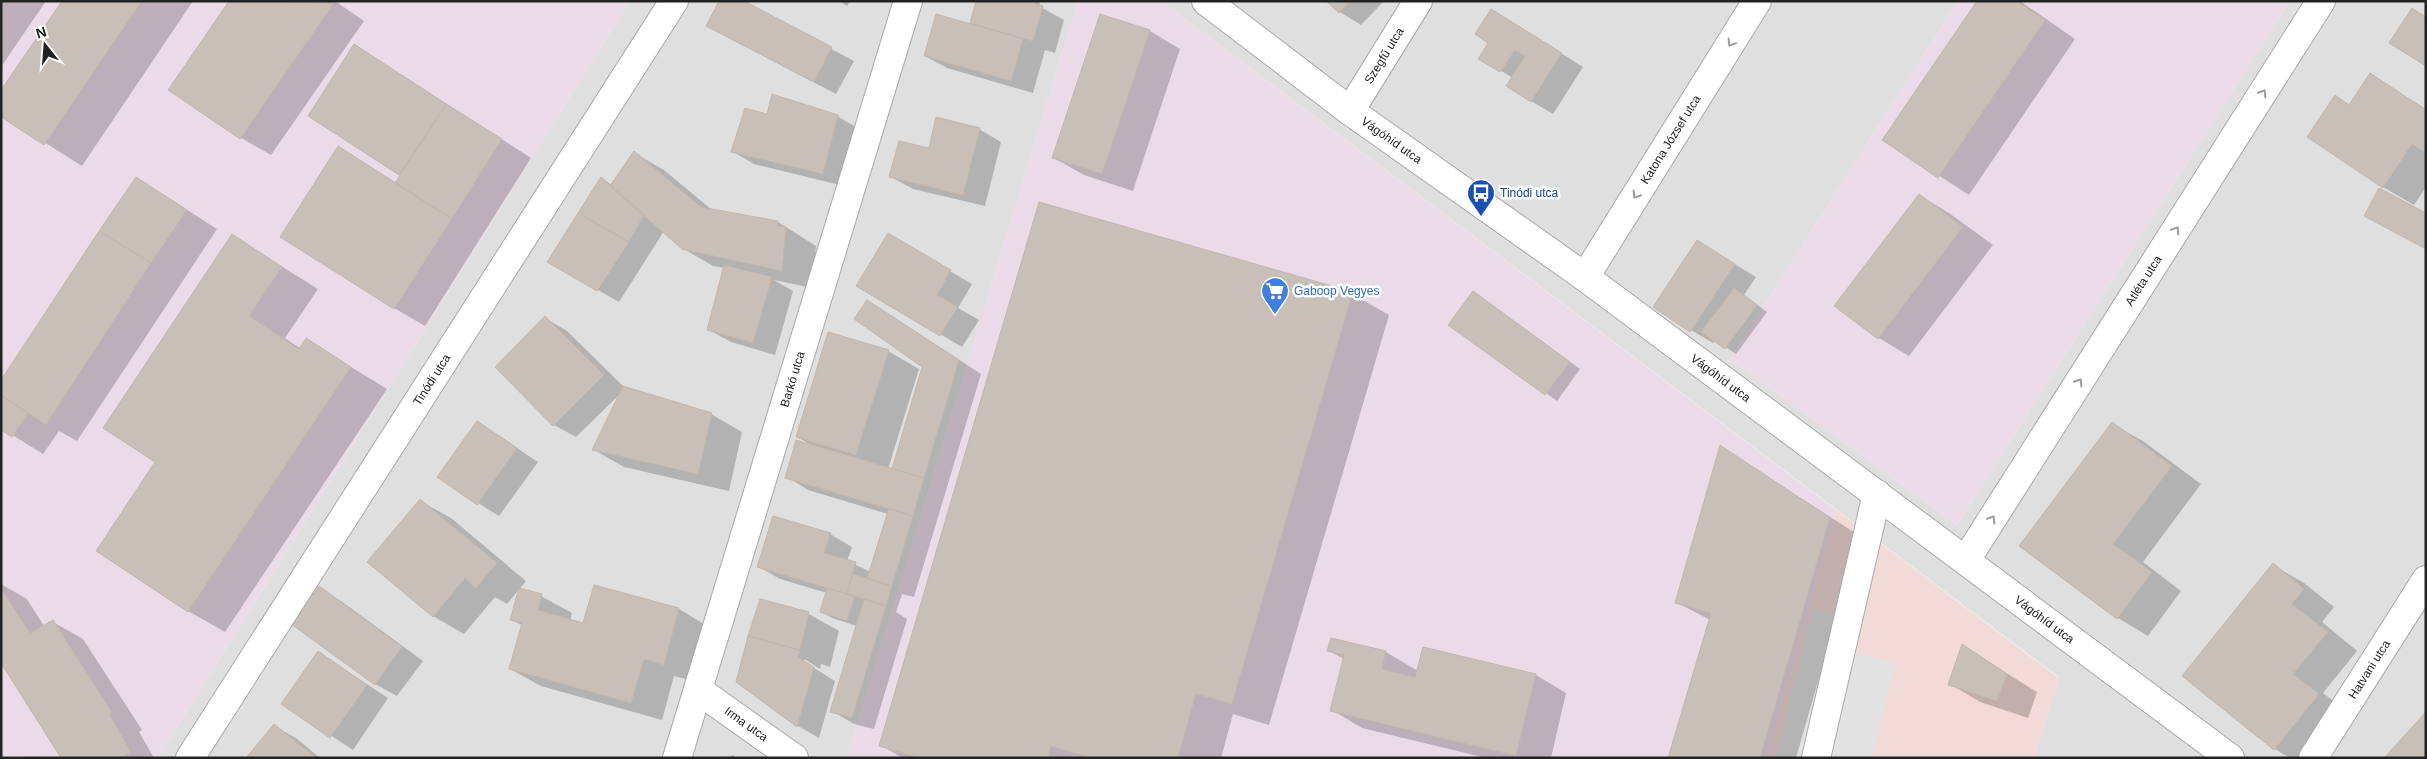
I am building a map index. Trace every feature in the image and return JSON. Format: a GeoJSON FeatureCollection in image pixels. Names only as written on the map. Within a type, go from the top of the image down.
{"type":"FeatureCollection","features":[{"type":"Feature","properties":{"kind":"street","name":"Tinódi utca"},"geometry":{"type":"LineString","coordinates":[[190,758],[674,1]]}},
{"type":"Feature","properties":{"kind":"street","name":"Barkó utca"},"geometry":{"type":"LineString","coordinates":[[678,758],[908,1]]}},
{"type":"Feature","properties":{"kind":"street","name":"Vágóhíd utca"},"geometry":{"type":"LineString","coordinates":[[1206,1],[1350,111],[1585,277],[2230,758]]}},
{"type":"Feature","properties":{"kind":"street","name":"Szegfű utca"},"geometry":{"type":"LineString","coordinates":[[1350,111],[1418,1]]}},
{"type":"Feature","properties":{"kind":"street","name":"Katona József utca"},"geometry":{"type":"LineString","coordinates":[[1585,277],[1757,1]]}},
{"type":"Feature","properties":{"kind":"street","name":"Atléta utca"},"geometry":{"type":"LineString","coordinates":[[1966,560],[2321,1]]}},
{"type":"Feature","properties":{"kind":"street"},"geometry":{"type":"LineString","coordinates":[[1816,758],[1877,494]]}},
{"type":"Feature","properties":{"kind":"street","name":"Hatvani utca"},"geometry":{"type":"LineString","coordinates":[[2313,758],[2426,580]]}},
{"type":"Feature","properties":{"kind":"street","name":"Irma utca"},"geometry":{"type":"LineString","coordinates":[[698,690],[794,758]]}},
{"type":"Feature","properties":{"kind":"shaded area"},"geometry":{"type":"Polygon","coordinates":[[[1,1],[630,1],[158,758],[1,756],[1,1]]]}},
{"type":"Feature","properties":{"kind":"shaded area"},"geometry":{"type":"Polygon","coordinates":[[[630,1],[1078,1],[847,758],[158,758],[630,1]]]}},
{"type":"Feature","properties":{"kind":"shaded area"},"geometry":{"type":"Polygon","coordinates":[[[1078,1],[1161,1],[1836,510],[1767,758],[847,758],[1078,1]]]}},
{"type":"Feature","properties":{"kind":"shaded area"},"geometry":{"type":"Polygon","coordinates":[[[1161,1],[1958,1],[1730,359],[1957,525],[2290,1],[2426,1],[2426,758],[2034,758],[2059,677],[1161,1]]]}},
{"type":"Feature","properties":{"kind":"shaded area"},"geometry":{"type":"Polygon","coordinates":[[[1958,1],[2290,1],[1957,525],[1730,359],[1958,1]]]}},
{"type":"Feature","properties":{"kind":"shaded area"},"geometry":{"type":"Polygon","coordinates":[[[1836,510],[2059,678],[2034,758],[1767,758],[1836,510]]]}},
{"type":"Feature","properties":{"kind":"shaded area"},"geometry":{"type":"Polygon","coordinates":[[[1812,609],[1841,616],[1834,648],[1895,663],[1872,758],[1775,758],[1812,609]]]}},
{"type":"Feature","properties":{"kind":"building"},"geometry":{"type":"Polygon","coordinates":[[[62,1],[142,1],[44,145],[1,117],[1,90],[62,1]]]}},
{"type":"Feature","properties":{"kind":"building"},"geometry":{"type":"Polygon","coordinates":[[[229,1],[334,3],[240,139],[168,90],[229,1]]]}},
{"type":"Feature","properties":{"kind":"building"},"geometry":{"type":"Polygon","coordinates":[[[719,1],[744,1],[832,47],[814,82],[706,26],[719,1]]]}},
{"type":"Feature","properties":{"kind":"building"},"geometry":{"type":"Polygon","coordinates":[[[976,1],[1028,1],[1043,6],[1033,41],[970,23],[976,1]]]}},
{"type":"Feature","properties":{"kind":"building"},"geometry":{"type":"Polygon","coordinates":[[[1326,1],[1350,1],[1339,13],[1326,1]]]}},
{"type":"Feature","properties":{"kind":"building"},"geometry":{"type":"Polygon","coordinates":[[[1977,1],[2017,1],[2045,20],[1938,178],[1882,140],[1977,1]]]}},
{"type":"Feature","properties":{"kind":"building"},"geometry":{"type":"Polygon","coordinates":[[[2412,8],[2426,17],[2426,66],[2389,43],[2412,8]]]}},
{"type":"Feature","properties":{"kind":"building"},"geometry":{"type":"Polygon","coordinates":[[[1491,9],[1562,53],[1531,102],[1506,86],[1525,56],[1515,50],[1500,72],[1478,59],[1488,43],[1475,34],[1491,9]]]}},
{"type":"Feature","properties":{"kind":"building"},"geometry":{"type":"Polygon","coordinates":[[[936,14],[1023,39],[1011,81],[924,56],[936,14]]]}},
{"type":"Feature","properties":{"kind":"building"},"geometry":{"type":"Polygon","coordinates":[[[1100,14],[1150,30],[1102,174],[1052,158],[1100,14]]]}},
{"type":"Feature","properties":{"kind":"building"},"geometry":{"type":"Polygon","coordinates":[[[354,44],[446,104],[399,175],[308,116],[354,44]]]}},
{"type":"Feature","properties":{"kind":"building"},"geometry":{"type":"Polygon","coordinates":[[[2370,73],[2426,110],[2426,153],[2412,144],[2383,188],[2307,137],[2335,95],[2349,105],[2370,73]]]}},
{"type":"Feature","properties":{"kind":"building"},"geometry":{"type":"Polygon","coordinates":[[[772,94],[838,115],[823,174],[731,152],[745,108],[767,114],[772,94]]]}},
{"type":"Feature","properties":{"kind":"building"},"geometry":{"type":"Polygon","coordinates":[[[446,104],[502,139],[452,219],[395,183],[446,104]]]}},
{"type":"Feature","properties":{"kind":"building"},"geometry":{"type":"Polygon","coordinates":[[[936,117],[980,128],[963,195],[889,177],[899,141],[929,148],[936,117]]]}},
{"type":"Feature","properties":{"kind":"building"},"geometry":{"type":"Polygon","coordinates":[[[338,146],[452,219],[394,309],[280,237],[338,146]]]}},
{"type":"Feature","properties":{"kind":"building"},"geometry":{"type":"Polygon","coordinates":[[[634,151],[701,207],[778,221],[777,226],[786,227],[782,271],[682,249],[610,186],[634,151]]]}},
{"type":"Feature","properties":{"kind":"building"},"geometry":{"type":"Polygon","coordinates":[[[136,177],[187,210],[151,263],[99,231],[136,177]]]}},
{"type":"Feature","properties":{"kind":"building"},"geometry":{"type":"Polygon","coordinates":[[[601,177],[644,215],[629,242],[578,213],[601,177]]]}},
{"type":"Feature","properties":{"kind":"building"},"geometry":{"type":"Polygon","coordinates":[[[2379,188],[2426,213],[2426,249],[2364,216],[2379,188]]]}},
{"type":"Feature","properties":{"kind":"building"},"geometry":{"type":"Polygon","coordinates":[[[1919,194],[1963,227],[1878,339],[1834,306],[1919,194]]]}},
{"type":"Feature","properties":{"kind":"building"},"geometry":{"type":"Polygon","coordinates":[[[1039,202],[1353,292],[1232,704],[1196,694],[1178,758],[1090,758],[1051,746],[1048,758],[920,758],[879,746],[1039,202]]]}},
{"type":"Feature","properties":{"kind":"building"},"geometry":{"type":"Polygon","coordinates":[[[578,213],[629,242],[597,291],[547,262],[578,213]]]}},
{"type":"Feature","properties":{"kind":"building"},"geometry":{"type":"Polygon","coordinates":[[[99,231],[151,263],[46,425],[1,395],[1,380],[99,231]]]}},
{"type":"Feature","properties":{"kind":"building"},"geometry":{"type":"Polygon","coordinates":[[[888,233],[951,270],[937,295],[958,307],[940,336],[856,286],[888,233]]]}},
{"type":"Feature","properties":{"kind":"building"},"geometry":{"type":"Polygon","coordinates":[[[232,234],[282,267],[249,316],[299,349],[306,338],[351,367],[188,612],[96,551],[155,462],[103,428],[232,234]]]}},
{"type":"Feature","properties":{"kind":"building"},"geometry":{"type":"Polygon","coordinates":[[[1697,240],[1735,264],[1690,332],[1653,307],[1697,240]]]}},
{"type":"Feature","properties":{"kind":"building"},"geometry":{"type":"Polygon","coordinates":[[[724,265],[772,277],[753,343],[707,330],[724,265]]]}},
{"type":"Feature","properties":{"kind":"building"},"geometry":{"type":"Polygon","coordinates":[[[1734,288],[1757,305],[1725,349],[1701,332],[1734,288]]]}},
{"type":"Feature","properties":{"kind":"building"},"geometry":{"type":"Polygon","coordinates":[[[1473,291],[1570,362],[1545,395],[1448,325],[1473,291]]]}},
{"type":"Feature","properties":{"kind":"building"},"geometry":{"type":"Polygon","coordinates":[[[867,300],[959,360],[924,478],[892,469],[922,367],[854,319],[867,300]]]}},
{"type":"Feature","properties":{"kind":"building"},"geometry":{"type":"Polygon","coordinates":[[[545,316],[604,375],[553,426],[495,367],[545,316]]]}},
{"type":"Feature","properties":{"kind":"building"},"geometry":{"type":"Polygon","coordinates":[[[828,332],[889,350],[856,455],[796,437],[828,332]]]}},
{"type":"Feature","properties":{"kind":"building"},"geometry":{"type":"Polygon","coordinates":[[[623,386],[712,413],[698,474],[592,450],[623,386]]]}},
{"type":"Feature","properties":{"kind":"building"},"geometry":{"type":"Polygon","coordinates":[[[1,395],[28,413],[12,437],[1,430],[1,395]]]}},
{"type":"Feature","properties":{"kind":"building"},"geometry":{"type":"Polygon","coordinates":[[[477,421],[517,448],[477,505],[437,477],[477,421]]]}},
{"type":"Feature","properties":{"kind":"building"},"geometry":{"type":"Polygon","coordinates":[[[2112,422],[2172,466],[2113,544],[2152,572],[2117,619],[2019,546],[2112,422]]]}},
{"type":"Feature","properties":{"kind":"building"},"geometry":{"type":"Polygon","coordinates":[[[796,440],[924,478],[913,516],[785,478],[796,440]]]}},
{"type":"Feature","properties":{"kind":"building"},"geometry":{"type":"Polygon","coordinates":[[[1720,445],[1830,518],[1760,758],[1668,758],[1711,613],[1675,603],[1720,445]]]}},
{"type":"Feature","properties":{"kind":"building"},"geometry":{"type":"Polygon","coordinates":[[[420,499],[497,563],[476,588],[465,578],[433,617],[367,562],[420,499]]]}},
{"type":"Feature","properties":{"kind":"building"},"geometry":{"type":"Polygon","coordinates":[[[889,508],[913,516],[892,586],[867,579],[889,508]]]}},
{"type":"Feature","properties":{"kind":"building"},"geometry":{"type":"Polygon","coordinates":[[[773,516],[831,533],[824,553],[856,562],[847,594],[757,567],[773,516]]]}},
{"type":"Feature","properties":{"kind":"building"},"geometry":{"type":"Polygon","coordinates":[[[2273,563],[2304,589],[2292,604],[2328,632],[2293,674],[2319,694],[2274,750],[2182,676],[2273,563]]]}},
{"type":"Feature","properties":{"kind":"building"},"geometry":{"type":"Polygon","coordinates":[[[853,574],[892,586],[886,606],[847,594],[853,574]]]}},
{"type":"Feature","properties":{"kind":"building"},"geometry":{"type":"Polygon","coordinates":[[[594,585],[679,608],[664,665],[644,659],[631,703],[509,669],[522,623],[510,620],[519,588],[542,594],[538,610],[583,623],[594,585]]]}},
{"type":"Feature","properties":{"kind":"building"},"geometry":{"type":"Polygon","coordinates":[[[319,586],[402,647],[375,685],[291,624],[319,586]]]}},
{"type":"Feature","properties":{"kind":"building"},"geometry":{"type":"Polygon","coordinates":[[[1,588],[30,633],[53,620],[112,712],[109,714],[131,752],[121,758],[61,758],[1,663],[1,588]]]}},
{"type":"Feature","properties":{"kind":"building"},"geometry":{"type":"Polygon","coordinates":[[[827,588],[855,596],[847,621],[820,612],[827,588]]]}},
{"type":"Feature","properties":{"kind":"building"},"geometry":{"type":"Polygon","coordinates":[[[760,599],[809,612],[800,650],[748,636],[760,599]]]}},
{"type":"Feature","properties":{"kind":"building"},"geometry":{"type":"Polygon","coordinates":[[[864,599],[886,606],[852,718],[830,712],[864,599]]]}},
{"type":"Feature","properties":{"kind":"building"},"geometry":{"type":"Polygon","coordinates":[[[748,636],[800,650],[798,657],[814,667],[797,727],[736,682],[748,636]]]}},
{"type":"Feature","properties":{"kind":"building"},"geometry":{"type":"Polygon","coordinates":[[[1331,638],[1386,651],[1382,669],[1415,677],[1423,647],[1536,674],[1516,756],[1330,711],[1344,655],[1327,651],[1331,638]]]}},
{"type":"Feature","properties":{"kind":"building"},"geometry":{"type":"Polygon","coordinates":[[[1962,644],[2007,674],[1997,701],[1948,685],[1962,644]]]}},
{"type":"Feature","properties":{"kind":"building"},"geometry":{"type":"Polygon","coordinates":[[[318,651],[367,685],[330,738],[281,704],[318,651]]]}},
{"type":"Feature","properties":{"kind":"building"},"geometry":{"type":"Polygon","coordinates":[[[2426,712],[2426,758],[2384,758],[2426,712]]]}},
{"type":"Feature","properties":{"kind":"building"},"geometry":{"type":"Polygon","coordinates":[[[274,724],[316,758],[246,758],[274,724]]]}},
{"type":"Feature","properties":{"kind":"place","name":"Tinódi utca"},"geometry":{"type":"Point","coordinates":[1481,217]}},
{"type":"Feature","properties":{"kind":"place","name":"Gaboop Vegyes"},"geometry":{"type":"Point","coordinates":[1275,315]}}]}
